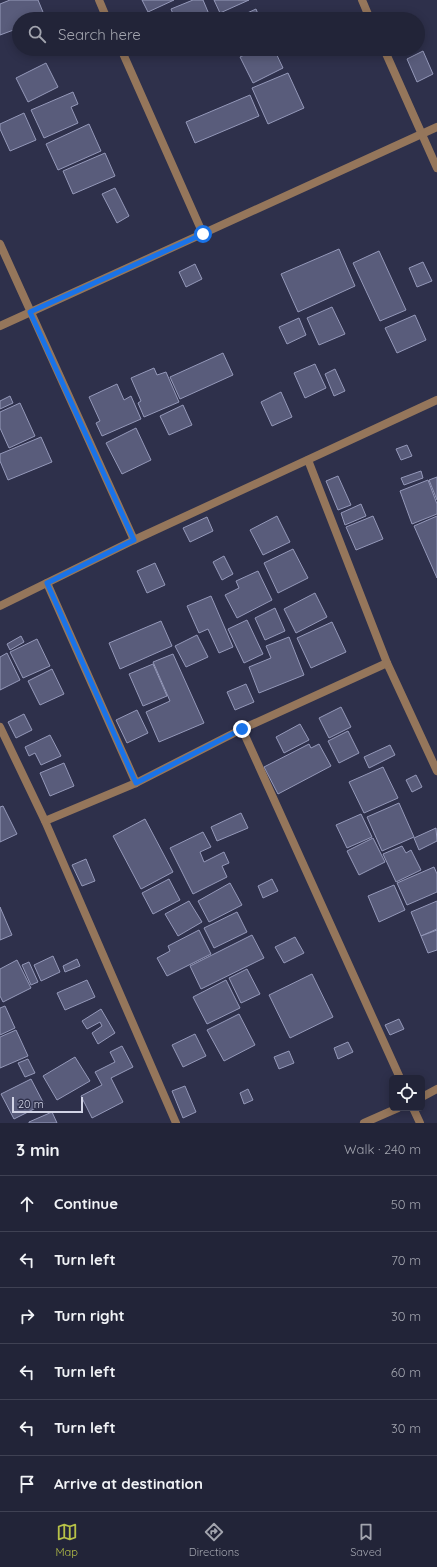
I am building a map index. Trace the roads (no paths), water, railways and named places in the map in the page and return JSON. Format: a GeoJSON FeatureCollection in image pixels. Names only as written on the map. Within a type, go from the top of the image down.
{"type":"FeatureCollection","features":[{"type":"Feature","properties":{"kind":"street"},"geometry":{"type":"LineString","coordinates":[[99,0],[104,12]]}},
{"type":"Feature","properties":{"kind":"street"},"geometry":{"type":"LineString","coordinates":[[362,0],[367,12]]}},
{"type":"Feature","properties":{"kind":"street"},"geometry":{"type":"LineString","coordinates":[[124,56],[203,234]]}},
{"type":"Feature","properties":{"kind":"street"},"geometry":{"type":"LineString","coordinates":[[387,56],[437,168]]}},
{"type":"Feature","properties":{"kind":"street"},"geometry":{"type":"LineString","coordinates":[[0,326],[437,127]]}},
{"type":"Feature","properties":{"kind":"street"},"geometry":{"type":"LineString","coordinates":[[0,244],[134,540]]}},
{"type":"Feature","properties":{"kind":"street"},"geometry":{"type":"LineString","coordinates":[[0,606],[134,540],[437,400]]}},
{"type":"Feature","properties":{"kind":"street"},"geometry":{"type":"LineString","coordinates":[[308,460],[387,663],[437,771]]}},
{"type":"Feature","properties":{"kind":"street"},"geometry":{"type":"LineString","coordinates":[[47,583],[136,783]]}},
{"type":"Feature","properties":{"kind":"street"},"geometry":{"type":"LineString","coordinates":[[45,821],[136,783],[242,729],[387,663]]}},
{"type":"Feature","properties":{"kind":"street"},"geometry":{"type":"LineString","coordinates":[[0,727],[45,821],[176,1123]]}},
{"type":"Feature","properties":{"kind":"street"},"geometry":{"type":"LineString","coordinates":[[242,729],[399,1075]]}},
{"type":"Feature","properties":{"kind":"street"},"geometry":{"type":"LineString","coordinates":[[425,1095],[437,1089]]}},
{"type":"Feature","properties":{"kind":"street"},"geometry":{"type":"LineString","coordinates":[[364,1123],[391,1111]]}},
{"type":"Feature","properties":{"kind":"street"},"geometry":{"type":"LineString","coordinates":[[414,1111],[420,1123]]}}]}
